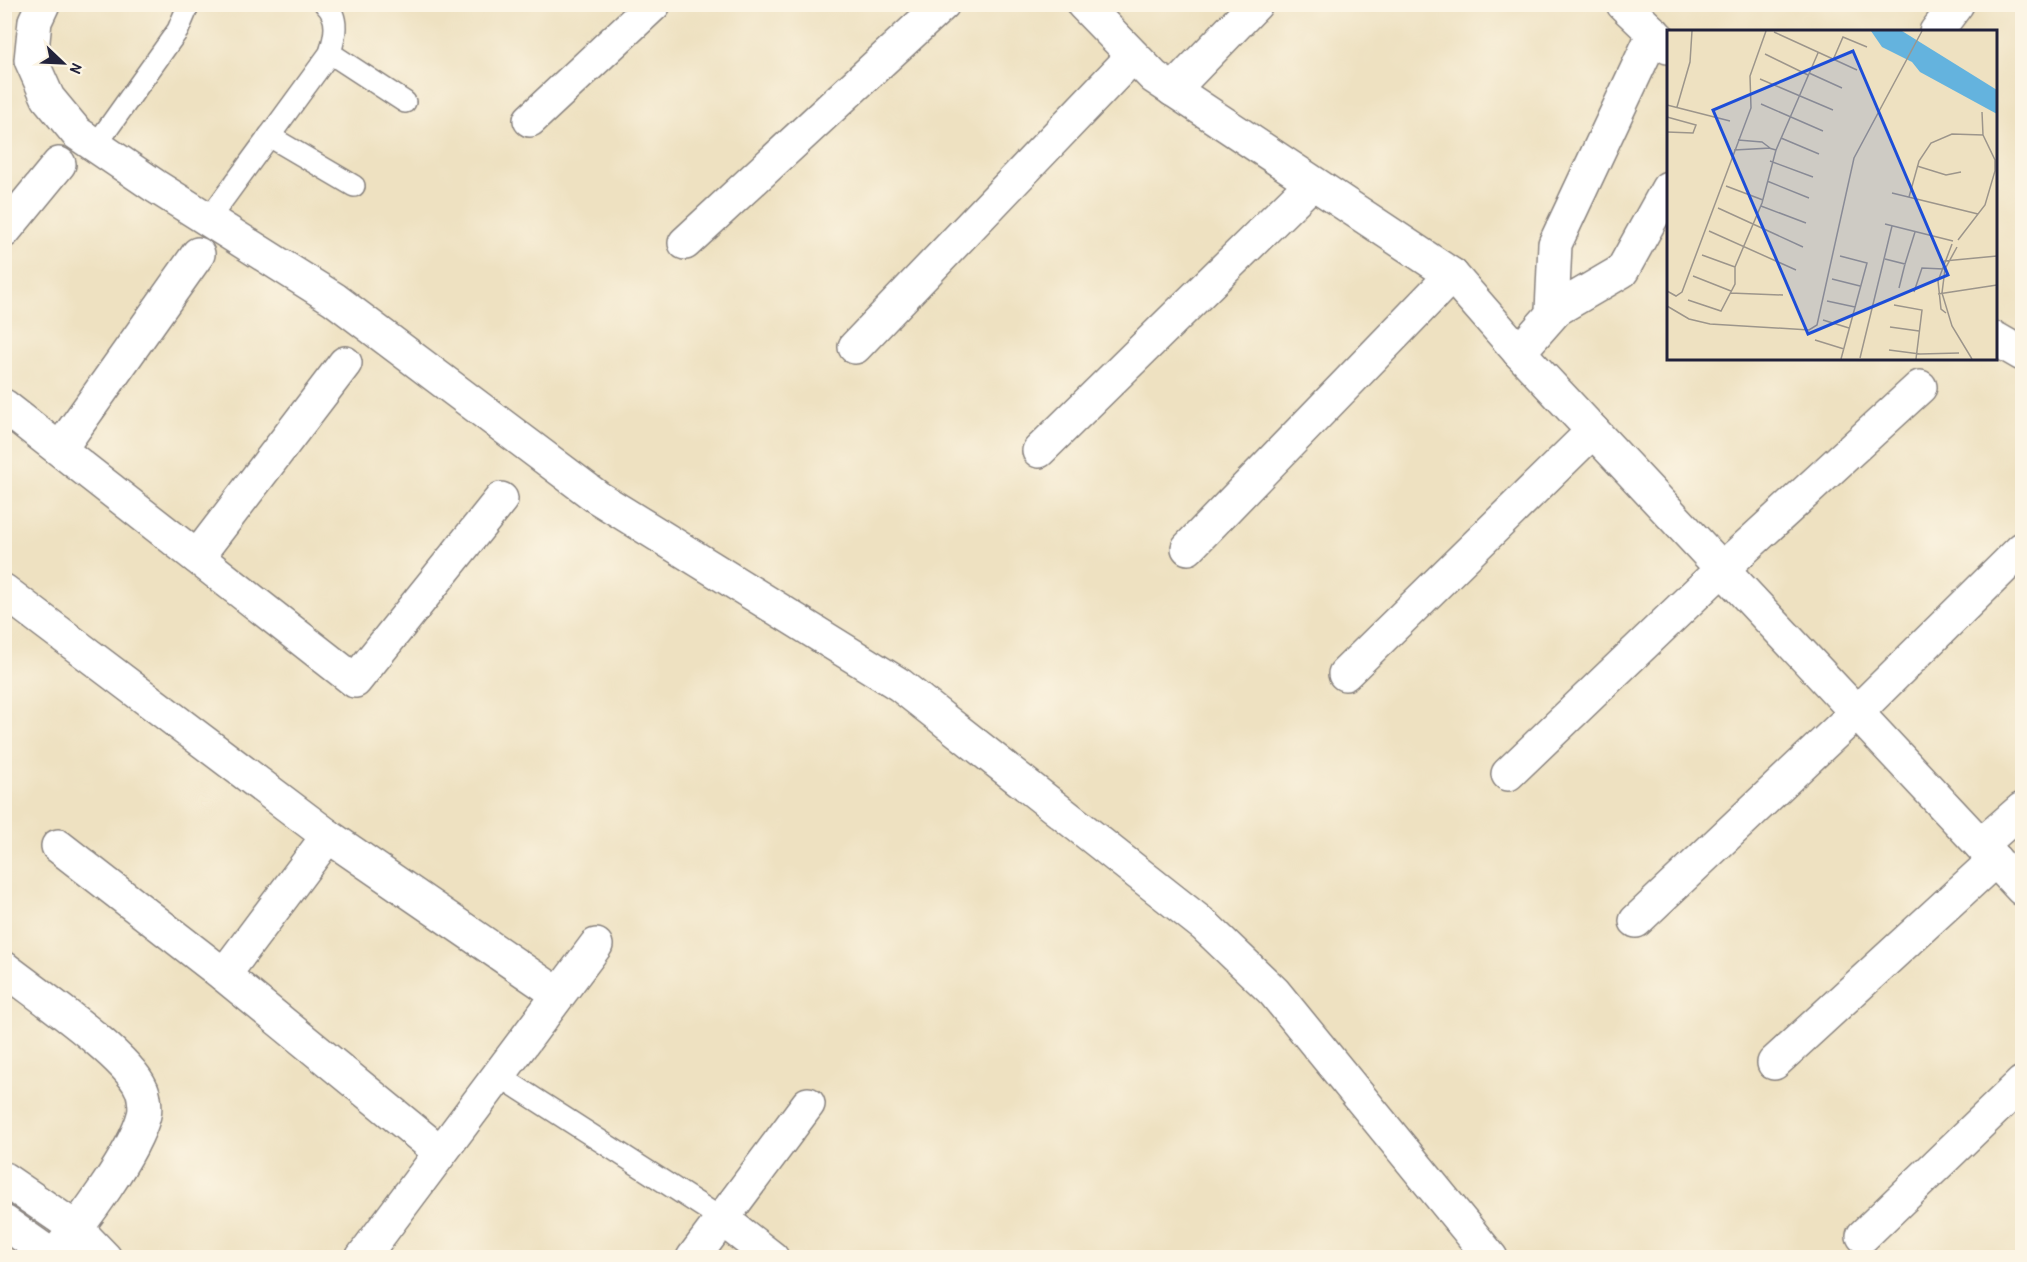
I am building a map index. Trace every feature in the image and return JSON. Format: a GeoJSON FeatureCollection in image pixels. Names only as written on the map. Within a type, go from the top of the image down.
{"type":"FeatureCollection","features":[{"type":"Feature","properties":{"kind":"street"},"geometry":{"type":"LineString","coordinates":[[43,4],[35,21],[31,60],[48,98],[77,133],[208,220],[334,299],[597,497],[900,685],[1205,926],[1274,992],[1491,1257]]}},
{"type":"Feature","properties":{"kind":"street"},"geometry":{"type":"LineString","coordinates":[[530,120],[654,4]]}},
{"type":"Feature","properties":{"kind":"street"},"geometry":{"type":"LineString","coordinates":[[685,243],[943,4]]}},
{"type":"Feature","properties":{"kind":"street"},"geometry":{"type":"LineString","coordinates":[[1083,4],[1154,77],[1452,275],[1519,352],[2022,889]]}},
{"type":"Feature","properties":{"kind":"street"},"geometry":{"type":"LineString","coordinates":[[1173,90],[1256,4]]}},
{"type":"Feature","properties":{"kind":"street"},"geometry":{"type":"LineString","coordinates":[[1556,310],[1552,312],[1555,244],[1661,40],[1623,4]]}},
{"type":"Feature","properties":{"kind":"street"},"geometry":{"type":"LineString","coordinates":[[1937,30],[1957,4]]}},
{"type":"Feature","properties":{"kind":"street"},"geometry":{"type":"LineString","coordinates":[[855,347],[1133,56]]}},
{"type":"Feature","properties":{"kind":"street"},"geometry":{"type":"LineString","coordinates":[[4,231],[59,164]]}},
{"type":"Feature","properties":{"kind":"street"},"geometry":{"type":"LineString","coordinates":[[1039,451],[1312,183]]}},
{"type":"Feature","properties":{"kind":"street"},"geometry":{"type":"LineString","coordinates":[[1519,352],[1556,310],[1622,271],[1667,190]]}},
{"type":"Feature","properties":{"kind":"street"},"geometry":{"type":"LineString","coordinates":[[60,449],[198,254]]}},
{"type":"Feature","properties":{"kind":"street"},"geometry":{"type":"LineString","coordinates":[[1188,548],[1452,275]]}},
{"type":"Feature","properties":{"kind":"street"},"geometry":{"type":"LineString","coordinates":[[1997,340],[2022,354]]}},
{"type":"Feature","properties":{"kind":"street"},"geometry":{"type":"LineString","coordinates":[[197,557],[345,363]]}},
{"type":"Feature","properties":{"kind":"street"},"geometry":{"type":"LineString","coordinates":[[1508,774],[1722,569],[1920,387]]}},
{"type":"Feature","properties":{"kind":"street"},"geometry":{"type":"LineString","coordinates":[[4,406],[355,681],[501,499]]}},
{"type":"Feature","properties":{"kind":"street"},"geometry":{"type":"LineString","coordinates":[[1345,674],[1593,431]]}},
{"type":"Feature","properties":{"kind":"street"},"geometry":{"type":"LineString","coordinates":[[1636,921],[1857,712],[2022,549]]}},
{"type":"Feature","properties":{"kind":"street"},"geometry":{"type":"LineString","coordinates":[[4,591],[328,836],[558,994]]}},
{"type":"Feature","properties":{"kind":"street"},"geometry":{"type":"LineString","coordinates":[[1773,1063],[1988,852],[2022,809]]}},
{"type":"Feature","properties":{"kind":"street"},"geometry":{"type":"LineString","coordinates":[[224,975],[328,836]]}},
{"type":"Feature","properties":{"kind":"street"},"geometry":{"type":"LineString","coordinates":[[58,846],[224,975],[440,1152]]}},
{"type":"Feature","properties":{"kind":"street"},"geometry":{"type":"LineString","coordinates":[[365,1256],[440,1152],[596,945]]}},
{"type":"Feature","properties":{"kind":"street"},"geometry":{"type":"LineString","coordinates":[[4,968],[121,1060],[142,1088],[145,1113],[129,1150],[77,1229],[54,1257],[4,1222]]}},
{"type":"Feature","properties":{"kind":"street"},"geometry":{"type":"LineString","coordinates":[[1863,1236],[2021,1086]]}},
{"type":"Feature","properties":{"kind":"street"},"geometry":{"type":"LineString","coordinates":[[693,1257],[808,1104]]}},
{"type":"Feature","properties":{"kind":"street"},"geometry":{"type":"LineString","coordinates":[[4,1179],[77,1229],[105,1257]]}},
{"type":"Feature","properties":{"kind":"street"},"geometry":{"type":"LineString","coordinates":[[722,1219],[772,1257]]}},
{"type":"Feature","properties":{"kind":"lane"},"geometry":{"type":"LineString","coordinates":[[96,145],[178,30],[189,4]]}},
{"type":"Feature","properties":{"kind":"lane"},"geometry":{"type":"LineString","coordinates":[[208,220],[330,53],[335,36],[335,20],[325,4]]}},
{"type":"Feature","properties":{"kind":"lane"},"geometry":{"type":"LineString","coordinates":[[330,53],[405,102]]}},
{"type":"Feature","properties":{"kind":"lane"},"geometry":{"type":"LineString","coordinates":[[269,135],[354,186]]}},
{"type":"Feature","properties":{"kind":"lane"},"geometry":{"type":"LineString","coordinates":[[498,1075],[722,1219]]}}]}
